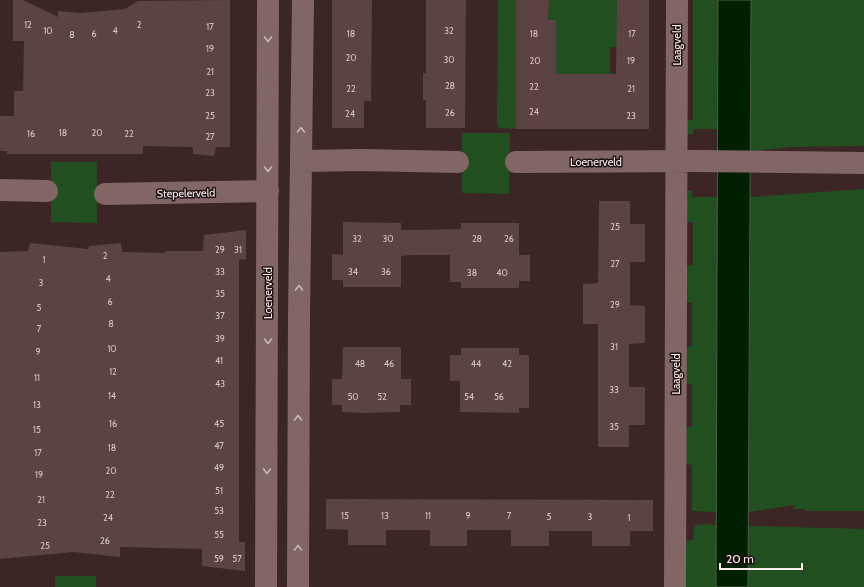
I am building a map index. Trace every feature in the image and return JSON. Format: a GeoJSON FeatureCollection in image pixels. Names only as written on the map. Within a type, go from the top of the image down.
{"type":"FeatureCollection","features":[{"type":"Feature","properties":{"kind":"street","name":"Loenerveld"},"geometry":{"type":"LineString","coordinates":[[266,587],[268,0]]}},
{"type":"Feature","properties":{"kind":"street"},"geometry":{"type":"LineString","coordinates":[[298,587],[303,0]]}},
{"type":"Feature","properties":{"kind":"street","name":"Laagveld"},"geometry":{"type":"LineString","coordinates":[[675,587],[687,161],[677,0]]}},
{"type":"Feature","properties":{"kind":"street"},"geometry":{"type":"LineString","coordinates":[[301,161],[458,162]]}},
{"type":"Feature","properties":{"kind":"street","name":"Loenerveld"},"geometry":{"type":"LineString","coordinates":[[516,162],[687,161]]}},
{"type":"Feature","properties":{"kind":"street"},"geometry":{"type":"LineString","coordinates":[[687,161],[864,163]]}},
{"type":"Feature","properties":{"kind":"street"},"geometry":{"type":"LineString","coordinates":[[0,190],[47,191]]}},
{"type":"Feature","properties":{"kind":"street","name":"Stepelerveld"},"geometry":{"type":"LineString","coordinates":[[105,194],[268,191]]}},
{"type":"Feature","properties":{"kind":"shaded area"},"geometry":{"type":"Polygon","coordinates":[[[498,0],[516,0],[516,129],[499,128],[497,125],[498,0]]]}},
{"type":"Feature","properties":{"kind":"shaded area"},"geometry":{"type":"Polygon","coordinates":[[[549,0],[617,0],[617,47],[610,47],[610,73],[617,74],[609,100],[609,129],[555,129],[548,45],[549,0]]]}},
{"type":"Feature","properties":{"kind":"shaded area"},"geometry":{"type":"Polygon","coordinates":[[[693,0],[718,0],[717,129],[694,129],[693,134],[687,134],[685,120],[693,120],[693,0]]]}},
{"type":"Feature","properties":{"kind":"shaded area"},"geometry":{"type":"Polygon","coordinates":[[[718,0],[751,0],[748,587],[716,587],[718,0]]]}},
{"type":"Feature","properties":{"kind":"shaded area"},"geometry":{"type":"Polygon","coordinates":[[[751,0],[864,0],[864,146],[792,147],[750,151],[751,0]]]}},
{"type":"Feature","properties":{"kind":"shaded area"},"geometry":{"type":"Polygon","coordinates":[[[462,133],[510,133],[509,194],[462,193],[462,133]]]}},
{"type":"Feature","properties":{"kind":"shaded area"},"geometry":{"type":"Polygon","coordinates":[[[51,162],[97,162],[97,223],[51,222],[51,162]]]}},
{"type":"Feature","properties":{"kind":"shaded area"},"geometry":{"type":"Polygon","coordinates":[[[864,189],[864,511],[805,511],[805,509],[794,509],[794,505],[749,512],[750,197],[864,189]]]}},
{"type":"Feature","properties":{"kind":"shaded area"},"geometry":{"type":"Polygon","coordinates":[[[688,191],[692,191],[692,197],[718,197],[717,512],[692,511],[692,465],[685,464],[685,427],[692,427],[692,384],[685,384],[685,347],[692,346],[692,303],[685,302],[685,266],[693,265],[693,222],[685,222],[688,191]]]}},
{"type":"Feature","properties":{"kind":"shaded area"},"geometry":{"type":"Polygon","coordinates":[[[694,525],[717,525],[716,587],[684,587],[684,541],[693,540],[694,525]]]}},
{"type":"Feature","properties":{"kind":"shaded area"},"geometry":{"type":"Polygon","coordinates":[[[748,526],[864,529],[864,587],[748,587],[748,526]]]}},
{"type":"Feature","properties":{"kind":"shaded area"},"geometry":{"type":"Polygon","coordinates":[[[55,576],[96,576],[96,587],[55,587],[55,576]]]}},
{"type":"Feature","properties":{"kind":"building"},"geometry":{"type":"Polygon","coordinates":[[[13,0],[23,0],[58,17],[58,11],[80,13],[125,9],[138,1],[230,0],[230,147],[216,147],[214,156],[193,154],[193,147],[143,146],[143,154],[7,154],[7,151],[0,151],[0,116],[14,116],[14,91],[23,91],[24,41],[13,41],[13,0]]]}},
{"type":"Feature","properties":{"kind":"building"},"geometry":{"type":"Polygon","coordinates":[[[332,0],[372,0],[371,101],[364,101],[364,128],[332,128],[332,0]]]}},
{"type":"Feature","properties":{"kind":"building"},"geometry":{"type":"Polygon","coordinates":[[[426,0],[466,0],[465,128],[426,128],[426,100],[423,100],[423,73],[426,73],[426,0]]]}},
{"type":"Feature","properties":{"kind":"building"},"geometry":{"type":"Polygon","coordinates":[[[516,0],[549,0],[548,20],[556,20],[556,74],[616,74],[617,0],[649,0],[649,129],[516,129],[516,0]]]}},
{"type":"Feature","properties":{"kind":"building"},"geometry":{"type":"Polygon","coordinates":[[[599,201],[630,201],[630,224],[645,224],[645,262],[630,262],[630,305],[645,306],[645,343],[629,344],[629,387],[645,387],[645,425],[629,425],[629,447],[598,447],[598,324],[583,324],[583,284],[598,283],[599,201]]]}},
{"type":"Feature","properties":{"kind":"building"},"geometry":{"type":"Polygon","coordinates":[[[343,222],[401,223],[401,230],[461,229],[461,223],[519,223],[519,255],[530,255],[530,281],[519,281],[519,288],[461,288],[461,282],[450,282],[450,255],[412,255],[401,256],[401,287],[343,287],[343,280],[332,280],[332,254],[343,255],[343,222]]]}},
{"type":"Feature","properties":{"kind":"building"},"geometry":{"type":"Polygon","coordinates":[[[246,230],[246,260],[239,259],[239,542],[245,542],[245,571],[202,566],[202,549],[120,547],[120,557],[74,552],[0,559],[0,252],[28,251],[30,243],[88,249],[89,246],[121,243],[122,252],[165,253],[165,251],[203,251],[204,235],[246,230]]]}},
{"type":"Feature","properties":{"kind":"building"},"geometry":{"type":"Polygon","coordinates":[[[343,347],[401,347],[401,379],[411,379],[411,405],[400,405],[400,412],[362,413],[342,412],[342,405],[332,405],[332,379],[342,379],[343,347]]]}},
{"type":"Feature","properties":{"kind":"building"},"geometry":{"type":"Polygon","coordinates":[[[461,348],[519,348],[519,355],[529,355],[529,408],[519,408],[519,413],[460,412],[460,381],[450,381],[450,355],[461,355],[461,348]]]}},
{"type":"Feature","properties":{"kind":"building"},"geometry":{"type":"Polygon","coordinates":[[[326,499],[653,500],[653,531],[630,531],[630,546],[592,546],[592,531],[549,531],[549,546],[511,546],[511,530],[467,530],[467,546],[430,546],[430,530],[386,530],[386,545],[348,545],[348,530],[326,529],[326,499]]]}}]}
